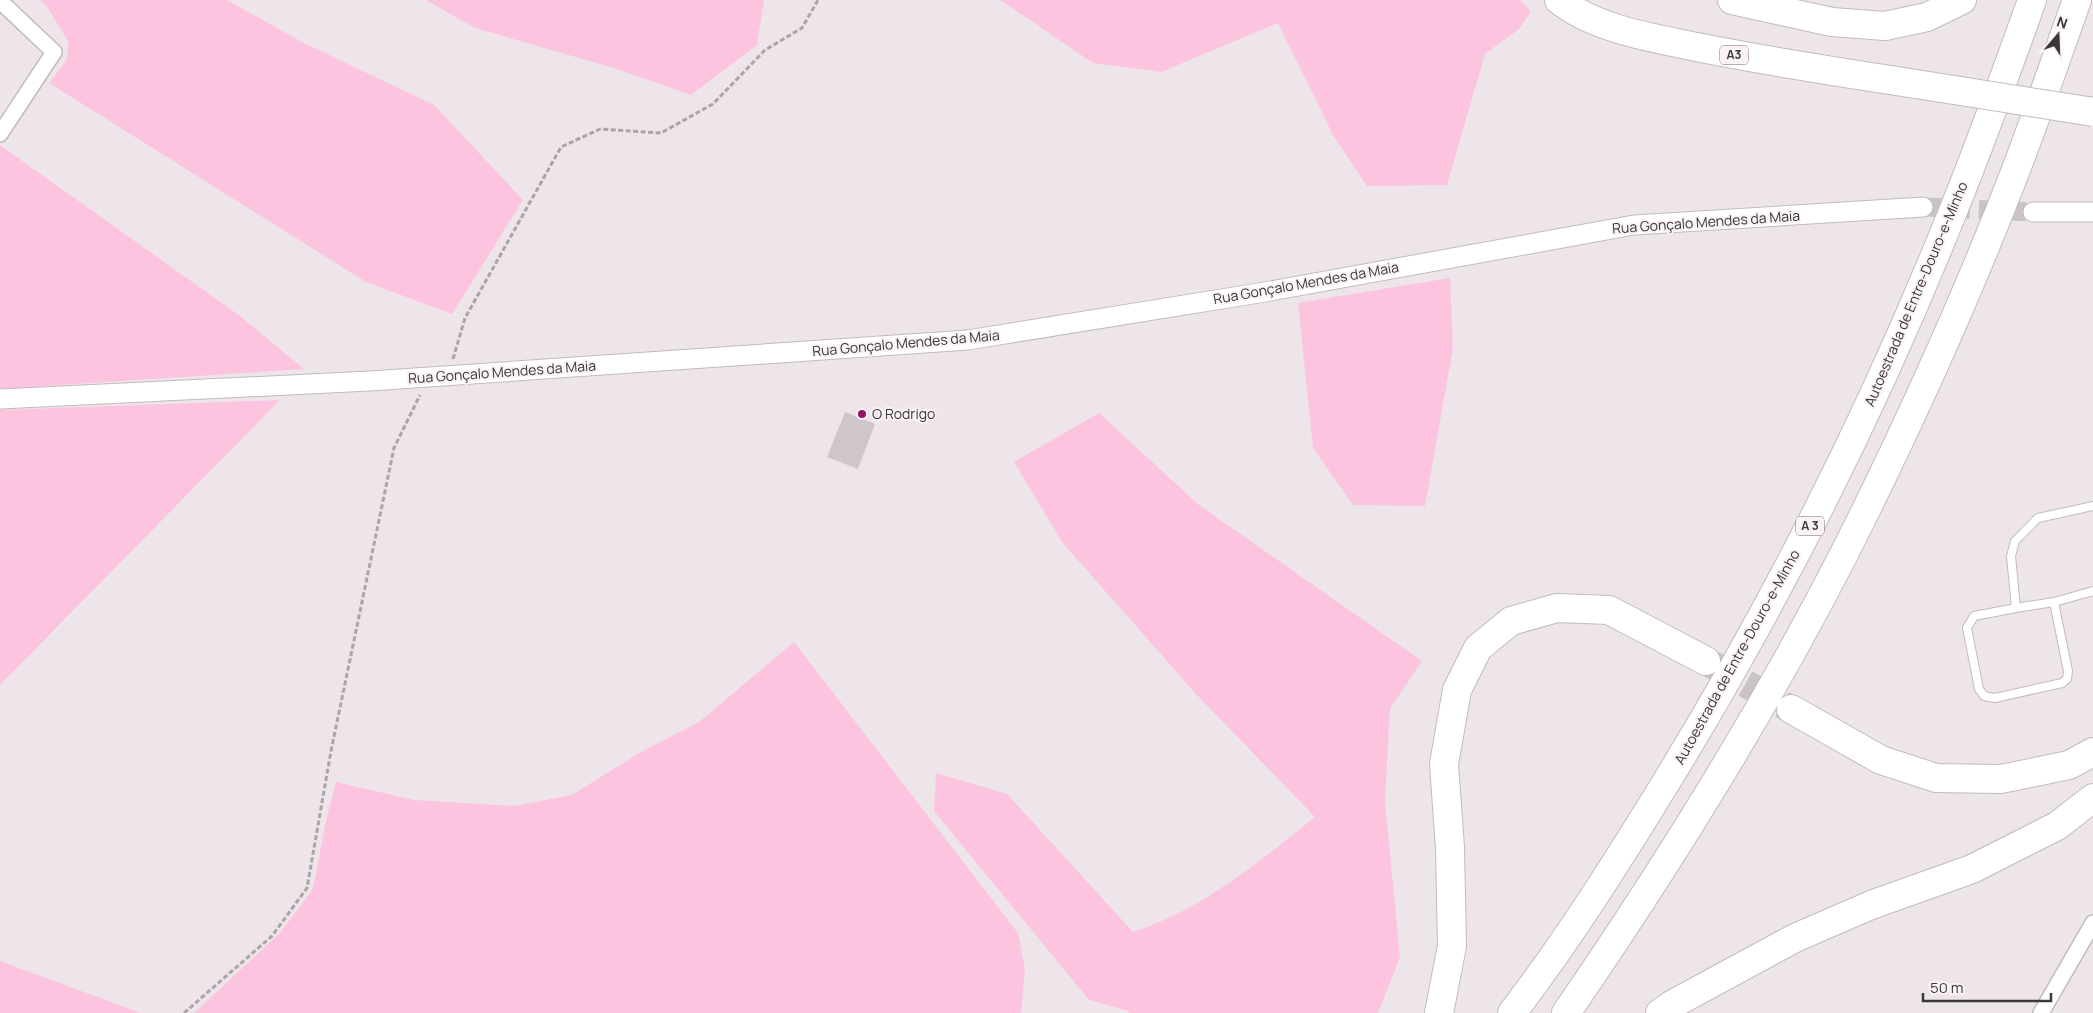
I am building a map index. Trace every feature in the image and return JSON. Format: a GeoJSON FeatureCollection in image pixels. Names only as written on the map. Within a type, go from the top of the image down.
{"type":"FeatureCollection","features":[{"type":"Feature","properties":{"kind":"highway","name":"A3"},"geometry":{"type":"LineString","coordinates":[[1559,0],[1571,10],[1631,33],[1748,58],[2093,112]]}},
{"type":"Feature","properties":{"kind":"highway"},"geometry":{"type":"LineString","coordinates":[[1732,0],[1832,22],[1884,26],[1927,17],[1962,0]]}},
{"type":"Feature","properties":{"kind":"highway","name":"Autoestrada de Entre-Douro-e-Minho"},"geometry":{"type":"LineString","coordinates":[[1512,1013],[1569,934],[1643,819],[1716,700],[1796,554],[1831,485],[1925,279],[1971,167],[2032,0]]}},
{"type":"Feature","properties":{"kind":"highway"},"geometry":{"type":"LineString","coordinates":[[1566,1013],[1639,905],[1716,783],[1800,638],[1864,513],[1924,388],[2018,166],[2077,0]]}},
{"type":"Feature","properties":{"kind":"highway"},"geometry":{"type":"LineString","coordinates":[[1439,1013],[1452,946],[1450,848],[1444,764],[1457,690],[1478,648],[1510,620],[1557,608],[1609,610],[1706,661]]}},
{"type":"Feature","properties":{"kind":"highway"},"geometry":{"type":"LineString","coordinates":[[1791,709],[1880,760],[1936,778],[2001,779],[2069,765],[2093,752]]}},
{"type":"Feature","properties":{"kind":"highway"},"geometry":{"type":"LineString","coordinates":[[1660,1013],[1672,1004],[1795,938],[1871,905],[1972,869],[2057,826],[2093,798]]}},
{"type":"Feature","properties":{"kind":"street"},"geometry":{"type":"LineString","coordinates":[[0,1],[54,52],[0,134]]}},
{"type":"Feature","properties":{"kind":"street","name":"Rua Gonçalo Mendes da Maia"},"geometry":{"type":"LineString","coordinates":[[0,399],[438,377],[968,340],[1265,292],[1634,225],[1923,207]]}},
{"type":"Feature","properties":{"kind":"street"},"geometry":{"type":"LineString","coordinates":[[2033,212],[2093,212]]}},
{"type":"Feature","properties":{"kind":"street"},"geometry":{"type":"LineString","coordinates":[[2041,1013],[2093,923]]}},
{"type":"Feature","properties":{"kind":"lane"},"geometry":{"type":"LineString","coordinates":[[2016,608],[2011,556],[2015,541],[2038,518],[2093,506]]}},
{"type":"Feature","properties":{"kind":"lane"},"geometry":{"type":"LineString","coordinates":[[2054,602],[2068,671],[2067,679],[2062,683],[1995,698],[1984,696],[1979,689],[1967,628],[1974,616],[2054,602],[2093,591]]}},
{"type":"Feature","properties":{"kind":"path"},"geometry":{"type":"LineString","coordinates":[[184,1013],[272,936],[307,888],[331,751],[394,448],[438,377],[465,318],[561,147],[600,129],[661,133],[713,104],[765,50],[802,28],[818,0]]}},
{"type":"Feature","properties":{"kind":"shaded area"},"geometry":{"type":"Polygon","coordinates":[[[39,0],[227,0],[304,43],[434,105],[523,200],[452,314],[366,282],[49,83],[67,59],[68,41],[46,5],[39,0]]]}},
{"type":"Feature","properties":{"kind":"shaded area"},"geometry":{"type":"Polygon","coordinates":[[[426,0],[764,0],[757,45],[691,95],[614,68],[475,28],[426,0]]]}},
{"type":"Feature","properties":{"kind":"shaded area"},"geometry":{"type":"Polygon","coordinates":[[[1000,0],[1520,0],[1531,11],[1519,29],[1485,54],[1447,185],[1367,186],[1333,135],[1278,23],[1161,72],[1093,63],[1000,0]]]}},
{"type":"Feature","properties":{"kind":"shaded area"},"geometry":{"type":"Polygon","coordinates":[[[0,145],[240,316],[304,369],[0,389],[0,145]]]}},
{"type":"Feature","properties":{"kind":"shaded area"},"geometry":{"type":"Polygon","coordinates":[[[1450,278],[1453,348],[1425,506],[1353,505],[1313,448],[1298,303],[1450,278]]]}},
{"type":"Feature","properties":{"kind":"shaded area"},"geometry":{"type":"Polygon","coordinates":[[[280,400],[0,685],[0,410],[280,400]]]}},
{"type":"Feature","properties":{"kind":"shaded area"},"geometry":{"type":"Polygon","coordinates":[[[1099,413],[1199,505],[1422,661],[1390,709],[1385,802],[1400,957],[1378,1013],[1129,1013],[1128,1011],[1089,1000],[934,811],[936,773],[1007,794],[1133,932],[1158,923],[1206,898],[1273,851],[1315,817],[1195,693],[1062,542],[1014,462],[1099,413]]]}},
{"type":"Feature","properties":{"kind":"shaded area"},"geometry":{"type":"Polygon","coordinates":[[[794,642],[1018,933],[1025,970],[1021,1013],[194,1013],[280,933],[313,889],[327,816],[336,782],[414,800],[514,806],[572,795],[639,753],[699,722],[794,642]]]}},
{"type":"Feature","properties":{"kind":"shaded area"},"geometry":{"type":"Polygon","coordinates":[[[0,961],[141,1013],[0,1013],[0,961]]]}},
{"type":"Feature","properties":{"kind":"building"},"geometry":{"type":"Polygon","coordinates":[[[845,412],[875,424],[858,469],[827,457],[845,412]]]}},
{"type":"Feature","properties":{"kind":"tunnel"},"geometry":{"type":"LineString","coordinates":[[1923,207],[2033,212]]}},
{"type":"Feature","properties":{"kind":"tunnel"},"geometry":{"type":"LineString","coordinates":[[1709,663],[1787,707]]}},
{"type":"Feature","properties":{"kind":"place","name":"O Rodrigo"},"geometry":{"type":"Point","coordinates":[862,414]}}]}
